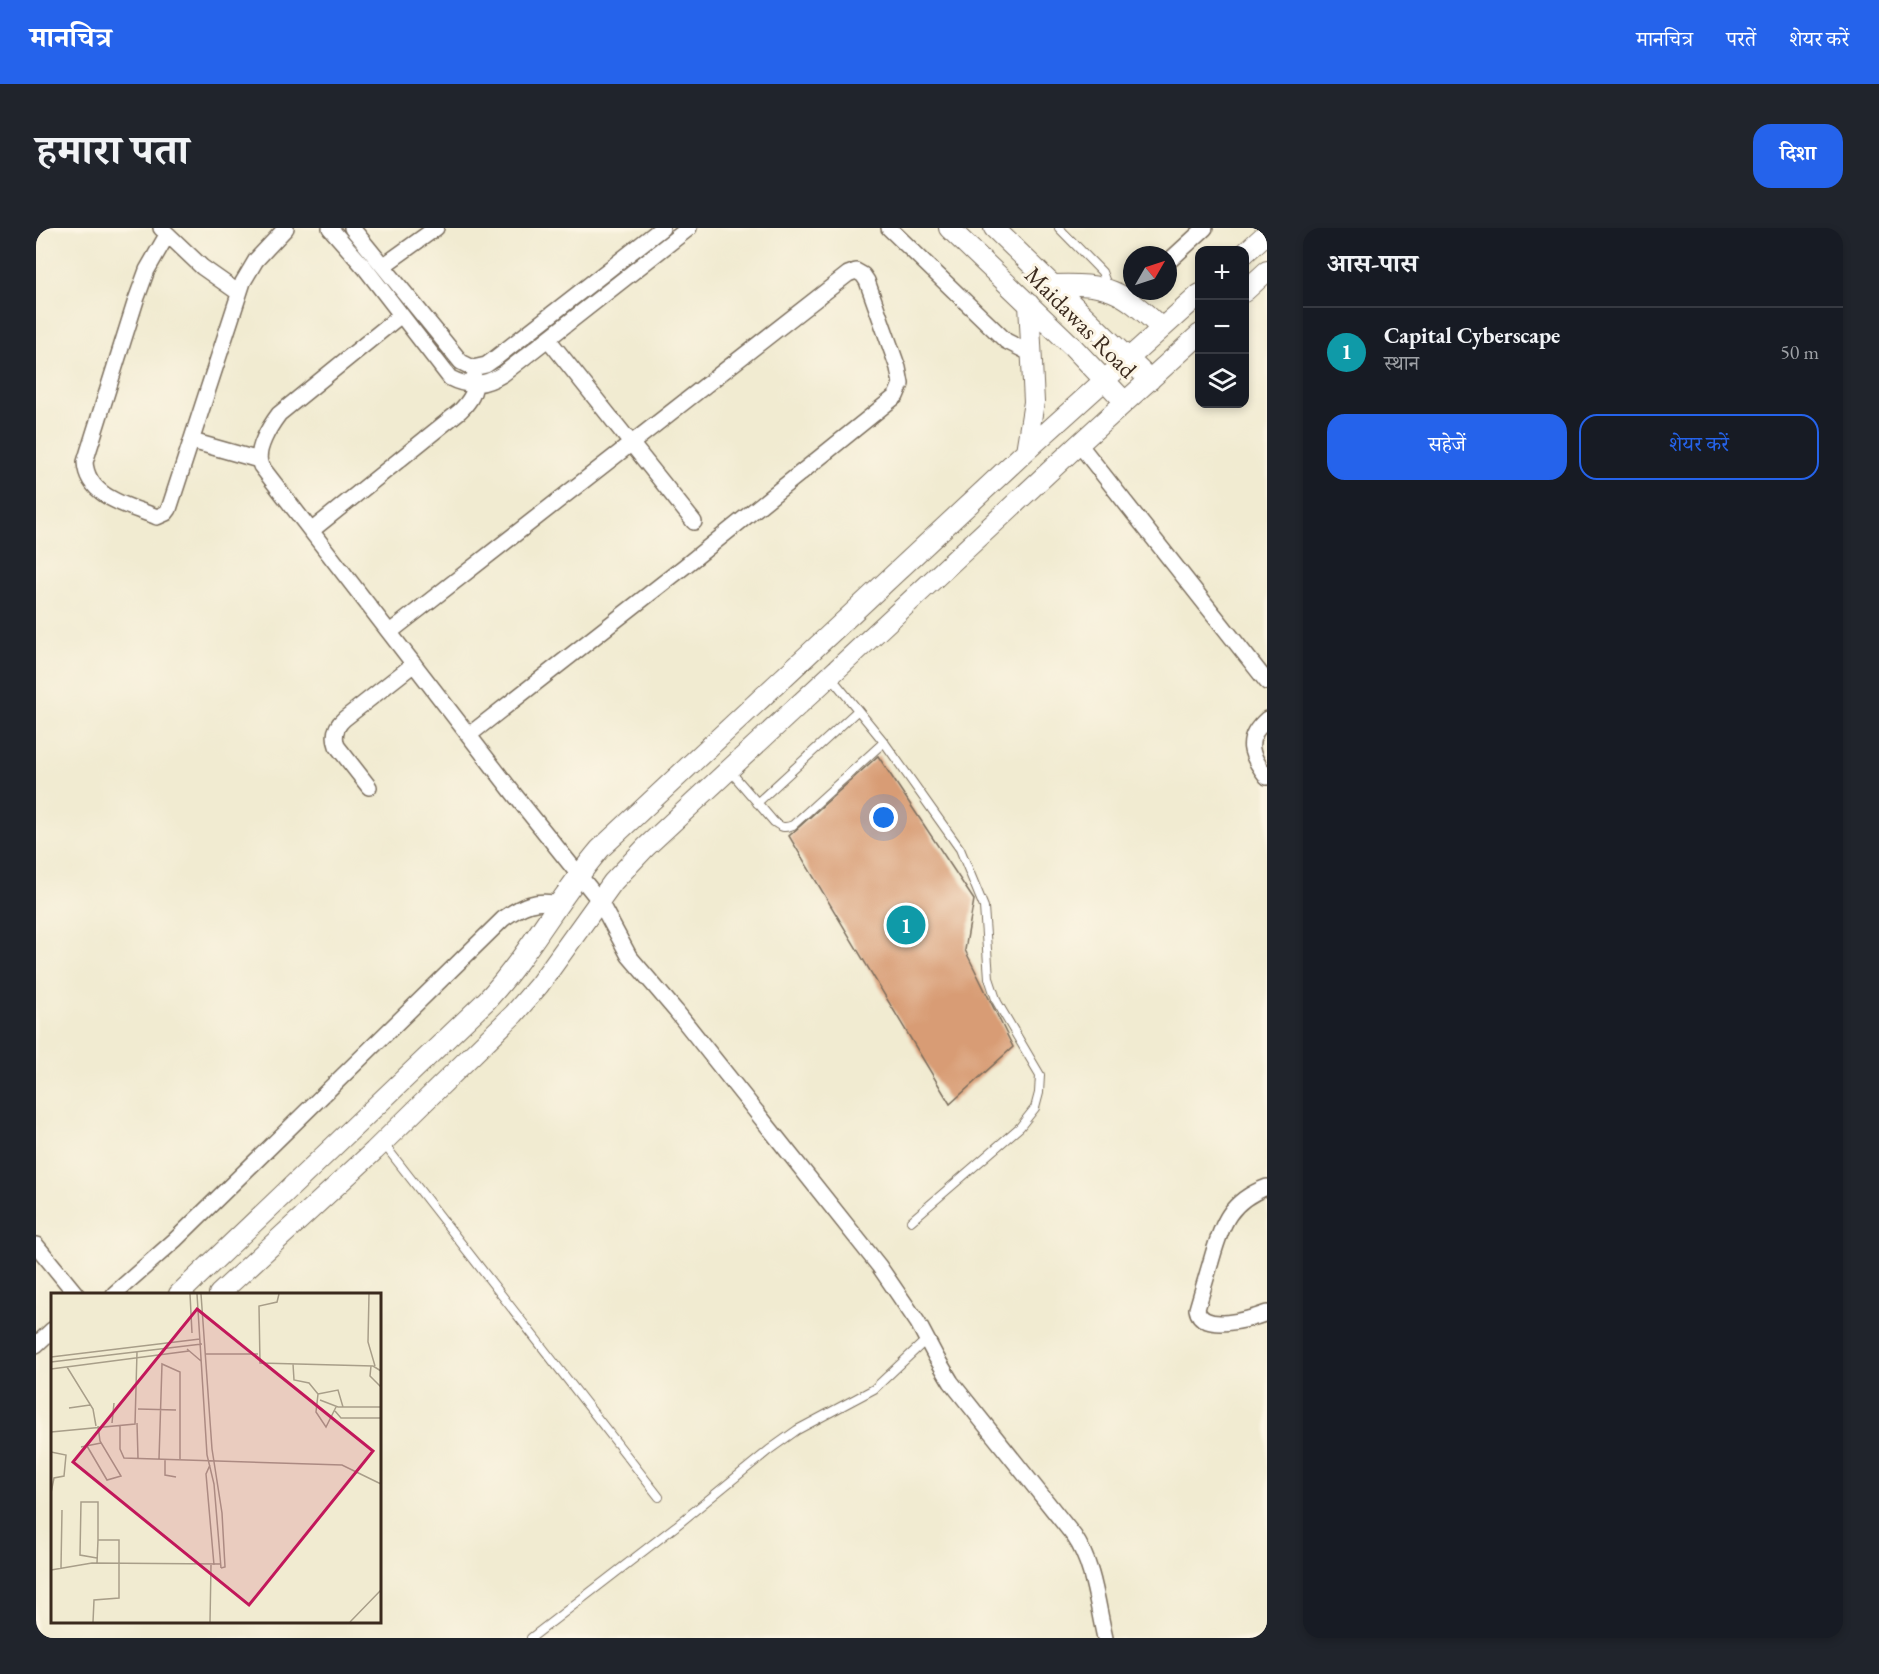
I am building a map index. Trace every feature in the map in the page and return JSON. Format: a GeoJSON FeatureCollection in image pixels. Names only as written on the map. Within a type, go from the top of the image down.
{"type":"FeatureCollection","features":[{"type":"Feature","properties":{"kind":"street"},"geometry":{"type":"LineString","coordinates":[[239,293],[202,267],[164,232],[136,300],[88,450],[86,470],[94,485],[108,498],[157,517],[166,513],[170,508],[243,282],[256,260],[286,228]]}},
{"type":"Feature","properties":{"kind":"street"},"geometry":{"type":"LineString","coordinates":[[330,228],[450,378],[476,385],[484,384],[502,374],[689,228]]}},
{"type":"Feature","properties":{"kind":"street"},"geometry":{"type":"LineString","coordinates":[[352,228],[453,354],[466,366],[473,368],[486,365],[493,360],[662,228]]}},
{"type":"Feature","properties":{"kind":"street"},"geometry":{"type":"LineString","coordinates":[[383,266],[436,228]]}},
{"type":"Feature","properties":{"kind":"street"},"geometry":{"type":"LineString","coordinates":[[889,228],[1006,341],[1032,354]]}},
{"type":"Feature","properties":{"kind":"street","name":"Maidawas Road"},"geometry":{"type":"LineString","coordinates":[[949,228],[1029,304],[1125,402]]}},
{"type":"Feature","properties":{"kind":"street","name":"Maidawas Road"},"geometry":{"type":"LineString","coordinates":[[994,228],[1150,380]]}},
{"type":"Feature","properties":{"kind":"street"},"geometry":{"type":"LineString","coordinates":[[1177,254],[1205,228]]}},
{"type":"Feature","properties":{"kind":"street"},"geometry":{"type":"LineString","coordinates":[[1249,250],[1267,233]]}},
{"type":"Feature","properties":{"kind":"street"},"geometry":{"type":"LineString","coordinates":[[390,632],[848,274],[856,271],[863,274],[876,301],[898,368],[901,384],[896,396],[694,559],[469,735]]}},
{"type":"Feature","properties":{"kind":"street"},"geometry":{"type":"LineString","coordinates":[[1249,288],[1267,271]]}},
{"type":"Feature","properties":{"kind":"street"},"geometry":{"type":"LineString","coordinates":[[1053,285],[1081,284],[1123,292]]}},
{"type":"Feature","properties":{"kind":"street"},"geometry":{"type":"LineString","coordinates":[[180,1293],[487,1000],[521,959],[579,874],[606,843],[1026,451],[1195,298]]}},
{"type":"Feature","properties":{"kind":"street"},"geometry":{"type":"LineString","coordinates":[[1136,300],[1161,328]]}},
{"type":"Feature","properties":{"kind":"street"},"geometry":{"type":"LineString","coordinates":[[1026,451],[1034,402],[1029,304]]}},
{"type":"Feature","properties":{"kind":"street"},"geometry":{"type":"LineString","coordinates":[[401,315],[287,406],[273,422],[259,460],[514,794],[599,900],[629,956],[676,1011],[879,1266],[909,1308],[951,1382],[1078,1542],[1089,1567],[1105,1638]]}},
{"type":"Feature","properties":{"kind":"street"},"geometry":{"type":"LineString","coordinates":[[548,339],[694,522]]}},
{"type":"Feature","properties":{"kind":"street"},"geometry":{"type":"LineString","coordinates":[[220,1293],[382,1143],[528,998],[613,882],[646,847],[1195,339]]}},
{"type":"Feature","properties":{"kind":"street"},"geometry":{"type":"LineString","coordinates":[[311,531],[460,411],[470,399],[476,385],[473,368]]}},
{"type":"Feature","properties":{"kind":"street"},"geometry":{"type":"LineString","coordinates":[[192,441],[259,460]]}},
{"type":"Feature","properties":{"kind":"street"},"geometry":{"type":"LineString","coordinates":[[1079,444],[1267,682]]}},
{"type":"Feature","properties":{"kind":"street"},"geometry":{"type":"LineString","coordinates":[[369,787],[337,746],[336,729],[344,719],[414,664]]}},
{"type":"Feature","properties":{"kind":"street"},"geometry":{"type":"LineString","coordinates":[[1267,719],[1256,731],[1251,747],[1252,755],[1267,777]]}},
{"type":"Feature","properties":{"kind":"street"},"geometry":{"type":"LineString","coordinates":[[115,1293],[175,1240],[503,919],[525,905],[537,901],[559,904]]}},
{"type":"Feature","properties":{"kind":"street"},"geometry":{"type":"LineString","coordinates":[[1267,1187],[1239,1202],[1222,1224],[1197,1309],[1198,1316],[1203,1321],[1211,1323],[1233,1322],[1267,1313]]}},
{"type":"Feature","properties":{"kind":"street"},"geometry":{"type":"LineString","coordinates":[[36,1245],[75,1293]]}},
{"type":"Feature","properties":{"kind":"street"},"geometry":{"type":"LineString","coordinates":[[36,1345],[51,1330]]}},
{"type":"Feature","properties":{"kind":"lane"},"geometry":{"type":"LineString","coordinates":[[1059,228],[1102,272],[1108,288]]}},
{"type":"Feature","properties":{"kind":"lane"},"geometry":{"type":"LineString","coordinates":[[830,676],[884,742],[960,849],[984,907],[989,978],[994,994],[1040,1075],[1035,1108],[1020,1127],[910,1221]]}},
{"type":"Feature","properties":{"kind":"lane"},"geometry":{"type":"LineString","coordinates":[[757,803],[858,711]]}},
{"type":"Feature","properties":{"kind":"lane"},"geometry":{"type":"LineString","coordinates":[[729,770],[781,828],[793,825],[884,742]]}},
{"type":"Feature","properties":{"kind":"lane"},"geometry":{"type":"LineString","coordinates":[[382,1143],[659,1497]]}},
{"type":"Feature","properties":{"kind":"lane"},"geometry":{"type":"LineString","coordinates":[[531,1638],[676,1526],[769,1450],[797,1431],[874,1389],[927,1339]]}},
{"type":"Feature","properties":{"kind":"building"},"geometry":{"type":"Polygon","coordinates":[[[878,756],[974,900],[965,950],[1013,1047],[950,1104],[789,836],[878,756]]]}},
{"type":"Feature","properties":{"kind":"place","name":"Capital Cyberscape"},"geometry":{"type":"Point","coordinates":[906,925]}}]}
